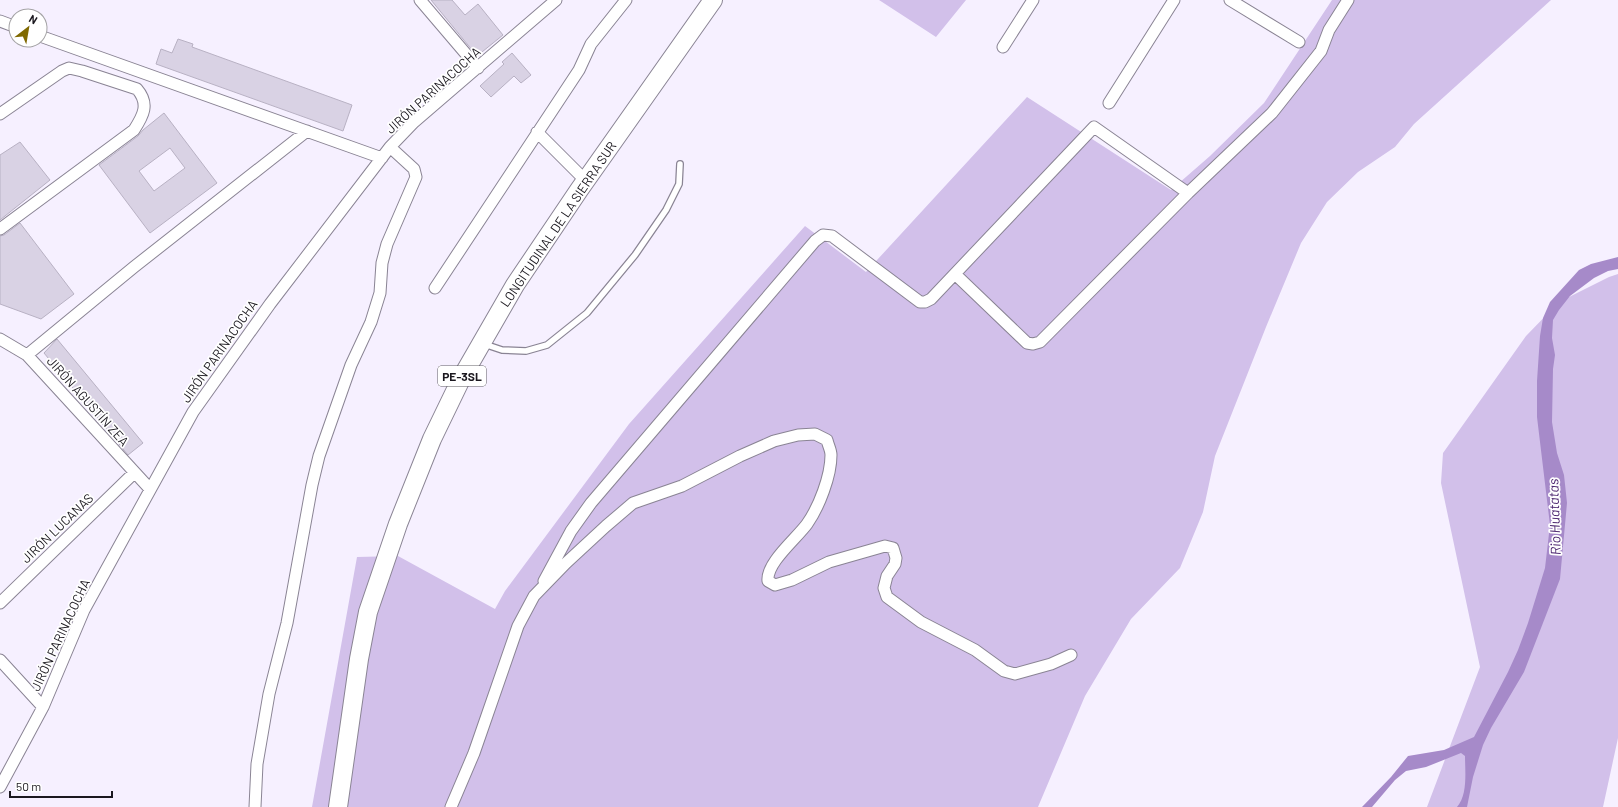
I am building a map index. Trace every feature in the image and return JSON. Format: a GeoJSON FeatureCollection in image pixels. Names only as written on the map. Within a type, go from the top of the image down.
{"type":"FeatureCollection","features":[{"type":"Feature","properties":{"kind":"main road","name":"LONGITUDINAL DE LA SIERRA SUR"},"geometry":{"type":"LineString","coordinates":[[338,807],[359,659],[368,612],[395,531],[418,472],[462,377],[515,285],[713,0]]}},
{"type":"Feature","properties":{"kind":"street"},"geometry":{"type":"LineString","coordinates":[[420,0],[478,68]]}},
{"type":"Feature","properties":{"kind":"street","name":"JIRÓN PARINACOCHA"},"geometry":{"type":"LineString","coordinates":[[0,787],[42,707],[84,610],[193,412],[270,304],[390,147],[414,122],[556,0]]}},
{"type":"Feature","properties":{"kind":"street"},"geometry":{"type":"LineString","coordinates":[[436,288],[579,70],[591,44],[626,0]]}},
{"type":"Feature","properties":{"kind":"street"},"geometry":{"type":"LineString","coordinates":[[1003,47],[1033,0]]}},
{"type":"Feature","properties":{"kind":"street"},"geometry":{"type":"LineString","coordinates":[[1110,102],[1174,0]]}},
{"type":"Feature","properties":{"kind":"street"},"geometry":{"type":"LineString","coordinates":[[1230,0],[1299,42]]}},
{"type":"Feature","properties":{"kind":"street"},"geometry":{"type":"LineString","coordinates":[[955,274],[1027,343],[1033,344],[1040,342],[1188,193],[1272,113],[1321,51],[1329,30],[1348,0]]}},
{"type":"Feature","properties":{"kind":"street"},"geometry":{"type":"LineString","coordinates":[[48,39],[382,158]]}},
{"type":"Feature","properties":{"kind":"street"},"geometry":{"type":"LineString","coordinates":[[0,114],[62,71],[70,68],[137,89],[143,96],[144,104],[144,116],[134,130],[0,229]]}},
{"type":"Feature","properties":{"kind":"street"},"geometry":{"type":"LineString","coordinates":[[451,807],[474,753],[518,626],[571,531],[591,503],[815,241],[824,235],[832,236],[920,302],[925,302],[931,299],[1094,127],[1188,193]]}},
{"type":"Feature","properties":{"kind":"street"},"geometry":{"type":"LineString","coordinates":[[27,355],[134,267],[307,131]]}},
{"type":"Feature","properties":{"kind":"street"},"geometry":{"type":"LineString","coordinates":[[537,132],[586,181]]}},
{"type":"Feature","properties":{"kind":"street"},"geometry":{"type":"LineString","coordinates":[[255,807],[257,764],[269,694],[287,623],[312,485],[319,456],[351,365],[371,322],[380,293],[382,263],[387,244],[416,177],[414,170],[390,147]]}},
{"type":"Feature","properties":{"kind":"street","name":"JIRÓN AGUSTÍN ZEA"},"geometry":{"type":"LineString","coordinates":[[0,339],[27,355],[150,490]]}},
{"type":"Feature","properties":{"kind":"street"},"geometry":{"type":"LineString","coordinates":[[537,593],[606,526],[633,503],[682,486],[740,456],[774,441],[798,434],[815,434],[827,440],[831,453],[830,471],[820,499],[808,523],[775,561],[767,575],[768,581],[774,585],[792,580],[829,562],[885,546],[893,548],[896,558],[895,564],[887,576],[884,588],[887,597],[921,622],[975,650],[1004,671],[1015,674],[1051,664],[1071,655]]}},
{"type":"Feature","properties":{"kind":"street","name":"JIRÓN LUCANAS"},"geometry":{"type":"LineString","coordinates":[[0,603],[134,473]]}},
{"type":"Feature","properties":{"kind":"street"},"geometry":{"type":"LineString","coordinates":[[0,660],[42,707]]}},
{"type":"Feature","properties":{"kind":"lane"},"geometry":{"type":"LineString","coordinates":[[482,343],[502,350],[526,351],[547,345],[588,313],[635,255],[666,210],[679,184],[680,164]]}},
{"type":"Feature","properties":{"kind":"shaded area"},"geometry":{"type":"Polygon","coordinates":[[[879,0],[966,0],[936,37],[879,0]]]}},
{"type":"Feature","properties":{"kind":"shaded area"},"geometry":{"type":"Polygon","coordinates":[[[1332,0],[1551,0],[1414,124],[1395,147],[1358,172],[1327,202],[1301,243],[1266,327],[1215,456],[1203,512],[1180,568],[1131,619],[1085,696],[1038,807],[312,807],[357,557],[398,556],[495,609],[505,591],[629,424],[805,226],[866,272],[1027,97],[1171,190],[1210,156],[1264,103],[1332,0]]]}},
{"type":"Feature","properties":{"kind":"shaded area"},"geometry":{"type":"Polygon","coordinates":[[[1618,274],[1618,738],[1603,807],[1427,807],[1480,667],[1441,483],[1443,453],[1526,336],[1559,302],[1618,274]]]}},
{"type":"Feature","properties":{"kind":"water","name":"Rio Huatatas"},"geometry":{"type":"Polygon","coordinates":[[[1618,257],[1618,269],[1608,271],[1594,278],[1570,296],[1553,320],[1552,338],[1555,355],[1553,369],[1552,422],[1557,453],[1564,475],[1567,503],[1560,579],[1524,672],[1491,728],[1483,745],[1473,777],[1467,807],[1457,807],[1463,796],[1465,783],[1465,756],[1461,753],[1426,767],[1406,771],[1395,780],[1372,807],[1362,807],[1391,777],[1408,756],[1444,750],[1474,737],[1508,672],[1528,623],[1545,568],[1550,525],[1537,417],[1537,381],[1540,336],[1543,318],[1550,302],[1579,270],[1591,264],[1618,257]]]}},
{"type":"Feature","properties":{"kind":"building"},"geometry":{"type":"Polygon","coordinates":[[[431,0],[452,0],[465,15],[478,4],[503,35],[477,56],[431,0]]]}},
{"type":"Feature","properties":{"kind":"building"},"geometry":{"type":"Polygon","coordinates":[[[178,39],[193,44],[192,47],[352,105],[343,131],[156,64],[161,49],[172,53],[178,39]]]}},
{"type":"Feature","properties":{"kind":"building"},"geometry":{"type":"Polygon","coordinates":[[[512,53],[531,75],[521,83],[514,76],[491,97],[480,86],[504,64],[502,62],[512,53]]]}},
{"type":"Feature","properties":{"kind":"building"},"geometry":{"type":"Polygon","coordinates":[[[164,113],[217,183],[150,233],[99,165],[138,136],[164,113]],[[170,148],[139,171],[154,191],[185,168],[170,148]]]}},
{"type":"Feature","properties":{"kind":"building"},"geometry":{"type":"Polygon","coordinates":[[[20,142],[50,180],[0,220],[0,155],[20,142]]]}},
{"type":"Feature","properties":{"kind":"building"},"geometry":{"type":"Polygon","coordinates":[[[20,223],[74,294],[41,319],[0,304],[0,236],[4,235],[20,223]]]}},
{"type":"Feature","properties":{"kind":"building"},"geometry":{"type":"Polygon","coordinates":[[[57,339],[143,443],[128,455],[44,353],[57,339]]]}}]}
